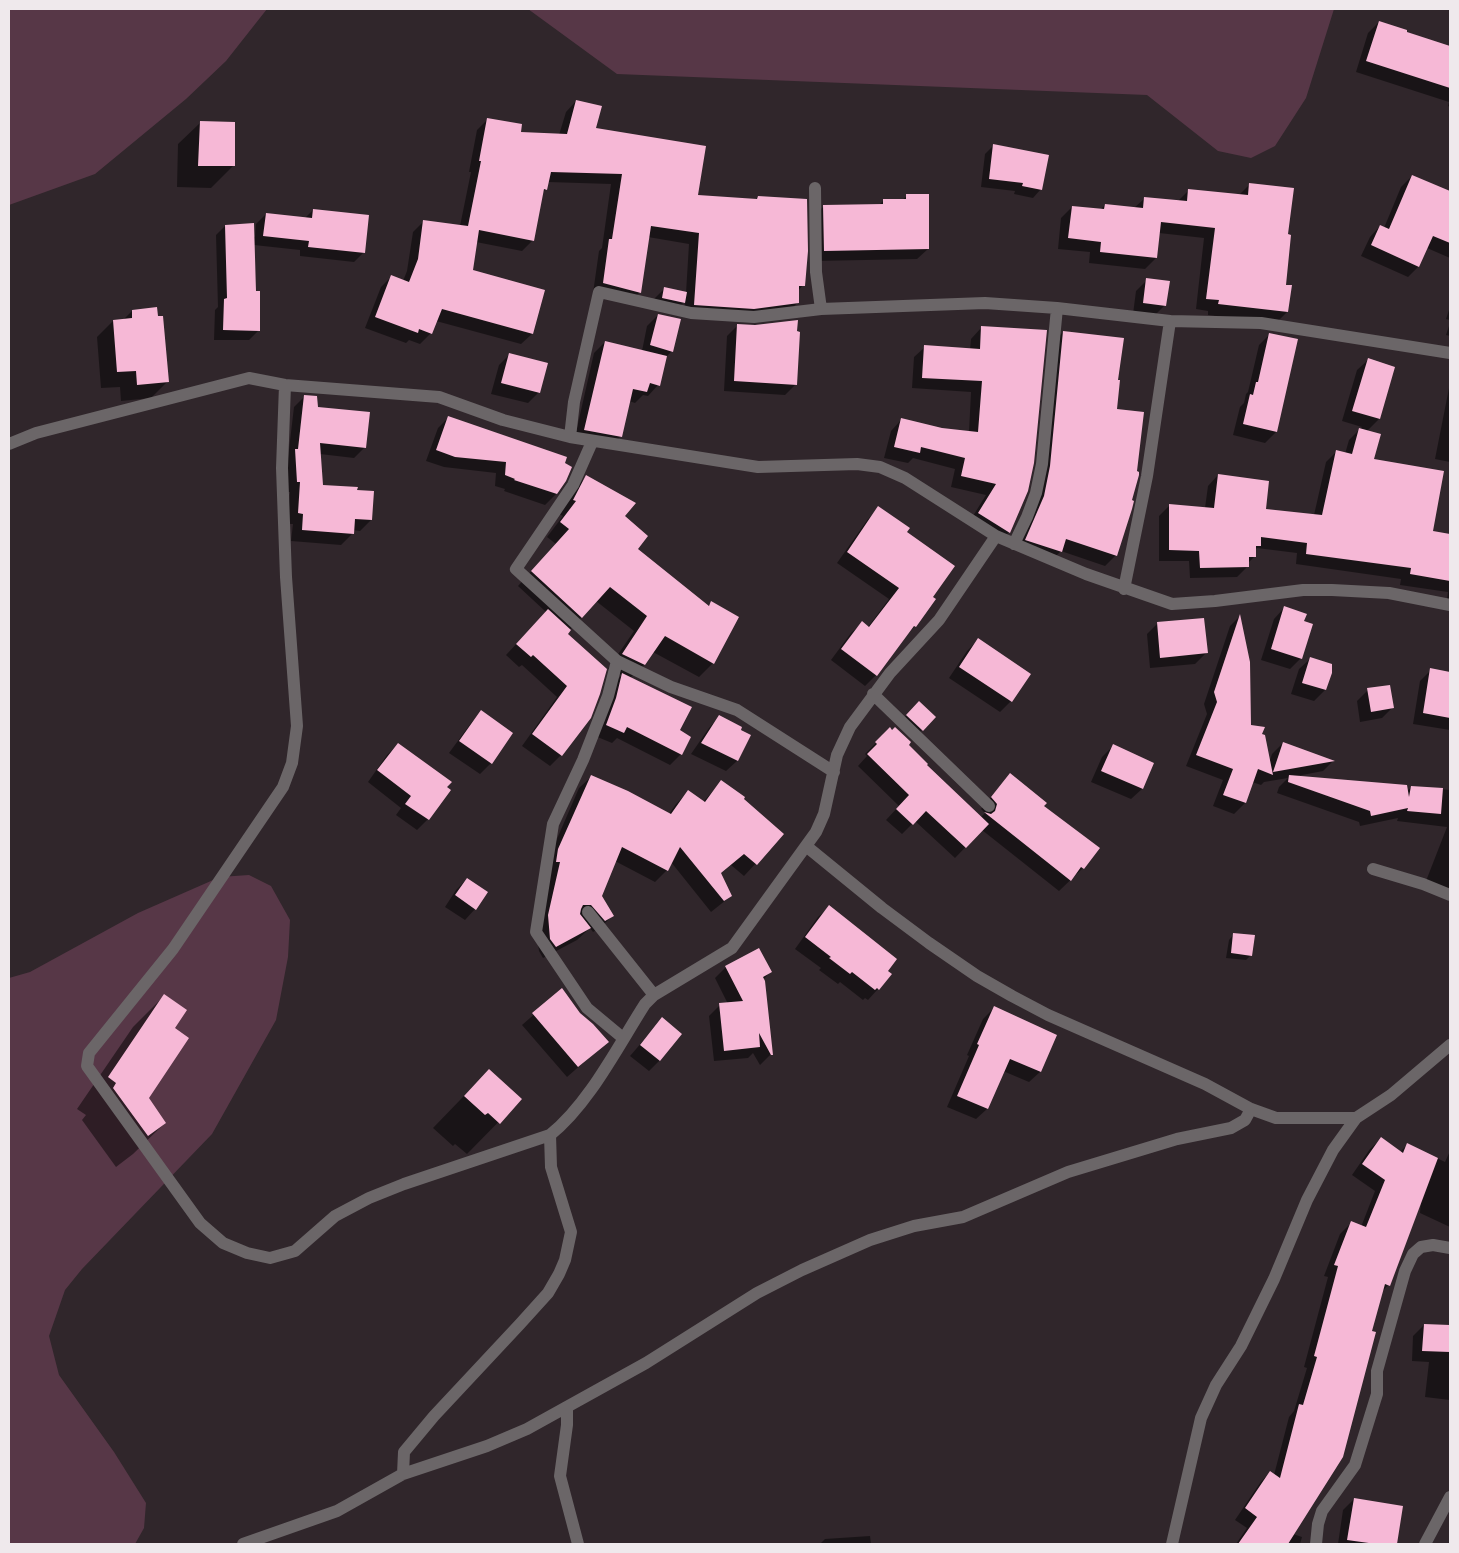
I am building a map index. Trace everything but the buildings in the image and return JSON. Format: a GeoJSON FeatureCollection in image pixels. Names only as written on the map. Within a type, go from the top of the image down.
{"type":"FeatureCollection","features":[{"type":"Feature","properties":{"kind":"street"},"geometry":{"type":"LineString","coordinates":[[815,188],[816,272],[821,309]]}},
{"type":"Feature","properties":{"kind":"street"},"geometry":{"type":"LineString","coordinates":[[570,437],[574,402],[599,292],[691,313],[745,317],[821,309],[985,303],[1058,308],[1170,321],[1261,323],[1450,353]]}},
{"type":"Feature","properties":{"kind":"street"},"geometry":{"type":"LineString","coordinates":[[1014,544],[1027,518],[1036,493],[1042,464],[1058,308]]}},
{"type":"Feature","properties":{"kind":"street"},"geometry":{"type":"LineString","coordinates":[[1124,589],[1147,476],[1170,321]]}},
{"type":"Feature","properties":{"kind":"street"},"geometry":{"type":"LineString","coordinates":[[9,444],[36,433],[250,378],[285,385],[439,397],[503,420],[592,442],[758,467],[857,464],[880,467],[906,478],[996,536],[1124,589],[1172,604],[1215,601],[1303,590],[1332,590],[1389,593],[1450,605]]}},
{"type":"Feature","properties":{"kind":"street"},"geometry":{"type":"LineString","coordinates":[[285,385],[282,468],[286,567],[297,726],[292,763],[283,787],[173,949],[89,1053],[87,1066],[200,1223],[223,1244],[247,1253],[270,1258],[295,1251],[335,1216],[369,1198],[404,1184],[550,1135],[565,1124],[603,1072],[645,1004],[654,995],[732,948],[816,832],[824,814],[837,755],[850,727],[873,694],[939,620],[996,536]]}},
{"type":"Feature","properties":{"kind":"street"},"geometry":{"type":"LineString","coordinates":[[592,442],[573,485],[516,569],[617,661],[671,687],[737,710],[834,772]]}},
{"type":"Feature","properties":{"kind":"street"},"geometry":{"type":"LineString","coordinates":[[617,661],[604,705],[583,760],[553,824],[536,932],[587,1008],[623,1038]]}},
{"type":"Feature","properties":{"kind":"street"},"geometry":{"type":"LineString","coordinates":[[873,694],[990,806]]}},
{"type":"Feature","properties":{"kind":"street"},"geometry":{"type":"LineString","coordinates":[[806,846],[882,908],[937,948],[998,988],[1048,1015],[1205,1084],[1251,1109],[1276,1118],[1356,1118]]}},
{"type":"Feature","properties":{"kind":"street"},"geometry":{"type":"LineString","coordinates":[[1373,869],[1450,894]]}},
{"type":"Feature","properties":{"kind":"street"},"geometry":{"type":"LineString","coordinates":[[588,912],[654,995]]}},
{"type":"Feature","properties":{"kind":"street"},"geometry":{"type":"LineString","coordinates":[[1172,1544],[1201,1418],[1216,1385],[1242,1346],[1274,1279],[1307,1200],[1333,1150],[1356,1118],[1391,1095],[1450,1045]]}},
{"type":"Feature","properties":{"kind":"street"},"geometry":{"type":"LineString","coordinates":[[243,1544],[337,1511],[403,1474],[487,1446],[528,1429],[646,1363],[757,1293],[802,1270],[870,1240],[914,1226],[963,1217],[1068,1172],[1168,1141],[1231,1128],[1244,1120],[1251,1109]]}},
{"type":"Feature","properties":{"kind":"street"},"geometry":{"type":"LineString","coordinates":[[403,1474],[404,1452],[434,1416],[548,1293],[559,1274],[565,1260],[571,1232],[551,1167],[550,1135]]}},
{"type":"Feature","properties":{"kind":"street"},"geometry":{"type":"LineString","coordinates":[[1316,1544],[1318,1524],[1322,1511],[1355,1465],[1377,1394],[1377,1371],[1405,1270],[1413,1254],[1421,1247],[1433,1244],[1450,1248]]}},
{"type":"Feature","properties":{"kind":"street"},"geometry":{"type":"LineString","coordinates":[[567,1407],[567,1425],[560,1476],[578,1544]]}},
{"type":"Feature","properties":{"kind":"street"},"geometry":{"type":"LineString","coordinates":[[1425,1544],[1450,1497]]}},
{"type":"Feature","properties":{"kind":"shaded area"},"geometry":{"type":"Polygon","coordinates":[[[9,9],[267,9],[226,61],[186,99],[95,174],[9,205],[9,9]]]}},
{"type":"Feature","properties":{"kind":"shaded area"},"geometry":{"type":"Polygon","coordinates":[[[528,9],[1334,9],[1306,98],[1275,146],[1251,158],[1218,151],[1147,95],[617,74],[528,9]]]}},
{"type":"Feature","properties":{"kind":"shaded area"},"geometry":{"type":"Polygon","coordinates":[[[249,875],[271,886],[290,920],[288,957],[276,1020],[212,1134],[82,1269],[65,1290],[49,1336],[59,1375],[114,1452],[146,1503],[144,1528],[135,1544],[9,1544],[9,978],[30,972],[138,913],[220,877],[249,875]]]}}]}
